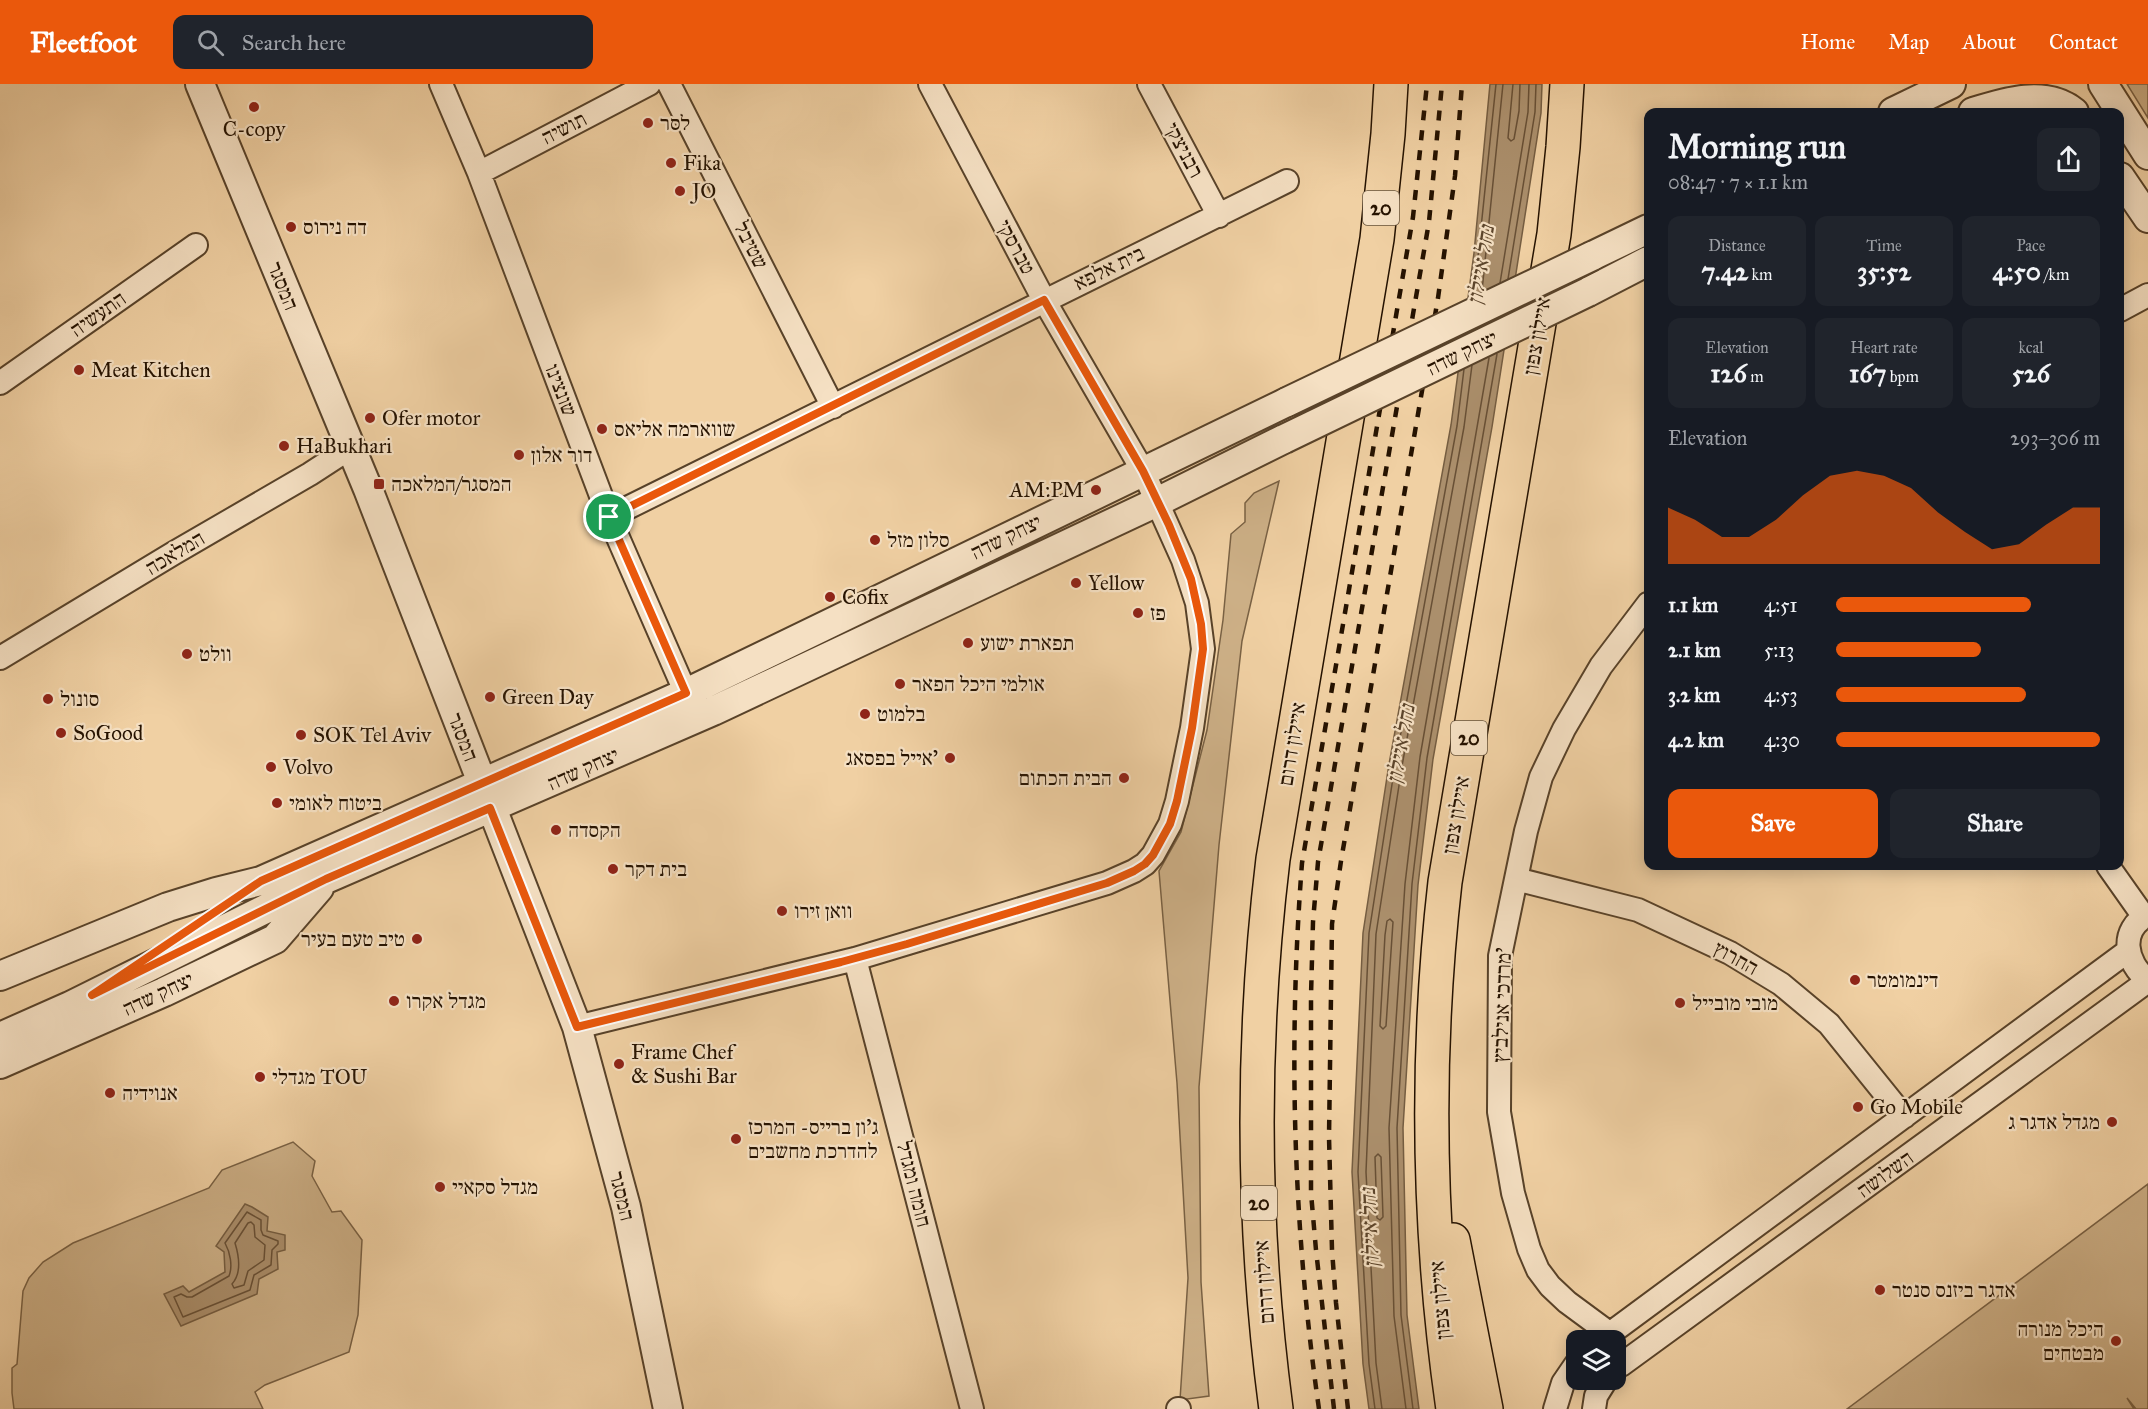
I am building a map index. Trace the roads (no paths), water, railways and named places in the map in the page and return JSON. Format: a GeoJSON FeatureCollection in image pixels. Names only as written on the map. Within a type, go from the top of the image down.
{"type":"FeatureCollection","features":[{"type":"Feature","properties":{"kind":"highway","name":"איילון דרום"},"geometry":{"type":"LineString","coordinates":[[1276,1409],[1261,1254],[1258,1068],[1263,946],[1273,859],[1377,239],[1391,84]]}},
{"type":"Feature","properties":{"kind":"highway","name":"איילון צפון"},"geometry":{"type":"LineString","coordinates":[[1452,1409],[1437,1274],[1433,1136],[1434,1002],[1445,882],[1554,234],[1567,84]]}},
{"type":"Feature","properties":{"kind":"highway"},"geometry":{"type":"LineString","coordinates":[[1433,1136],[1486,1409]]}},
{"type":"Feature","properties":{"kind":"highway"},"geometry":{"type":"LineString","coordinates":[[1256,1409],[1259,1164]]}},
{"type":"Feature","properties":{"kind":"street","name":"המסגר"},"geometry":{"type":"LineString","coordinates":[[200,84],[372,500],[577,1027],[626,1207],[668,1409]]}},
{"type":"Feature","properties":{"kind":"street","name":"שונצינו"},"geometry":{"type":"LineString","coordinates":[[441,84],[479,173],[609,517],[686,693]]}},
{"type":"Feature","properties":{"kind":"street","name":"תושיה"},"geometry":{"type":"LineString","coordinates":[[479,173],[650,84]]}},
{"type":"Feature","properties":{"kind":"street","name":"שטיבל"},"geometry":{"type":"LineString","coordinates":[[669,84],[833,407]]}},
{"type":"Feature","properties":{"kind":"street","name":"טברסקי"},"geometry":{"type":"LineString","coordinates":[[930,84],[1044,300],[1143,471],[1157,502]]}},
{"type":"Feature","properties":{"kind":"street","name":"רבניצקי"},"geometry":{"type":"LineString","coordinates":[[1149,84],[1219,216]]}},
{"type":"Feature","properties":{"kind":"street"},"geometry":{"type":"LineString","coordinates":[[1904,108],[1943,94],[2007,84]]}},
{"type":"Feature","properties":{"kind":"street"},"geometry":{"type":"LineString","coordinates":[[2058,84],[2073,108]]}},
{"type":"Feature","properties":{"kind":"street"},"geometry":{"type":"LineString","coordinates":[[2103,84],[2118,108]]}},
{"type":"Feature","properties":{"kind":"street"},"geometry":{"type":"LineString","coordinates":[[1986,108],[2042,99],[2055,100],[2068,108]]}},
{"type":"Feature","properties":{"kind":"street"},"geometry":{"type":"LineString","coordinates":[[2124,117],[2148,155]]}},
{"type":"Feature","properties":{"kind":"street","name":"בית אלפא"},"geometry":{"type":"LineString","coordinates":[[609,517],[1287,181]]}},
{"type":"Feature","properties":{"kind":"street"},"geometry":{"type":"LineString","coordinates":[[2124,183],[2148,218]]}},
{"type":"Feature","properties":{"kind":"street","name":"יצחק שדה"},"geometry":{"type":"LineString","coordinates":[[0,1037],[92,995],[326,879],[686,693],[1644,231]]}},
{"type":"Feature","properties":{"kind":"street","name":"התעשיה"},"geometry":{"type":"LineString","coordinates":[[0,383],[196,245]]}},
{"type":"Feature","properties":{"kind":"street","name":"יצחק שדה"},"geometry":{"type":"LineString","coordinates":[[0,976],[168,907],[261,881],[713,711],[1157,502],[1644,263]]}},
{"type":"Feature","properties":{"kind":"street"},"geometry":{"type":"LineString","coordinates":[[2124,308],[2148,295]]}},
{"type":"Feature","properties":{"kind":"street","name":"המלאכה"},"geometry":{"type":"LineString","coordinates":[[0,658],[350,448]]}},
{"type":"Feature","properties":{"kind":"street"},"geometry":{"type":"LineString","coordinates":[[577,1027],[855,959],[1098,886],[1145,864],[1153,855],[1170,824],[1177,801],[1192,728],[1203,649],[1201,624],[1191,579],[1157,502]]}},
{"type":"Feature","properties":{"kind":"street","name":"מרדכי אנילביץ'"},"geometry":{"type":"LineString","coordinates":[[1590,1330],[1538,1270],[1529,1249],[1513,1193],[1499,1112],[1500,956],[1526,831],[1541,777],[1564,729],[1601,666],[1644,609]]}},
{"type":"Feature","properties":{"kind":"street"},"geometry":{"type":"LineString","coordinates":[[686,693],[698,706],[713,711]]}},
{"type":"Feature","properties":{"kind":"street"},"geometry":{"type":"LineString","coordinates":[[2111,870],[2146,916],[2135,926],[2129,938],[2128,951],[2132,963],[2148,981]]}},
{"type":"Feature","properties":{"kind":"street","name":"יצחק שדה"},"geometry":{"type":"LineString","coordinates":[[0,1064],[164,992],[275,939],[326,879]]}},
{"type":"Feature","properties":{"kind":"street","name":"החרוץ"},"geometry":{"type":"LineString","coordinates":[[1516,879],[1638,910],[1730,953],[1781,984],[1829,1024],[1904,1117]]}},
{"type":"Feature","properties":{"kind":"street","name":"יצחק שדה"},"geometry":{"type":"LineString","coordinates":[[92,995],[261,881]]}},
{"type":"Feature","properties":{"kind":"street","name":"השלושה"},"geometry":{"type":"LineString","coordinates":[[1626,1342],[1904,1117],[2128,951]]}},
{"type":"Feature","properties":{"kind":"street","name":"חומה ומגדל"},"geometry":{"type":"LineString","coordinates":[[855,959],[972,1409]]}},
{"type":"Feature","properties":{"kind":"street","name":"השלושה"},"geometry":{"type":"LineString","coordinates":[[1626,1344],[2148,981]]}},
{"type":"Feature","properties":{"kind":"street"},"geometry":{"type":"LineString","coordinates":[[1555,1409],[1566,1379]]}},
{"type":"Feature","properties":{"kind":"street"},"geometry":{"type":"LineString","coordinates":[[1594,1409],[1598,1390]]}},
{"type":"Feature","properties":{"kind":"water","name":"נחל איילון"},"geometry":{"type":"Polygon","coordinates":[[[1490,84],[1542,84],[1541,113],[1492,427],[1433,759],[1418,885],[1403,1128],[1407,1315],[1419,1409],[1369,1409],[1363,1364],[1352,1172],[1363,933],[1389,764],[1451,425],[1474,253],[1490,84]]]}},
{"type":"Feature","properties":{"kind":"water"},"geometry":{"type":"Polygon","coordinates":[[[245,1204],[268,1217],[267,1231],[285,1235],[285,1250],[277,1252],[278,1269],[259,1279],[257,1294],[181,1326],[164,1294],[183,1286],[189,1292],[225,1272],[224,1252],[216,1246],[245,1204]]]}},
{"type":"Feature","properties":{"kind":"railway"},"geometry":{"type":"LineString","coordinates":[[1319,1409],[1303,1273],[1296,1136],[1295,1000],[1302,863],[1413,217],[1427,84]]}},
{"type":"Feature","properties":{"kind":"railway"},"geometry":{"type":"LineString","coordinates":[[1334,1409],[1311,1193],[1313,922],[1318,862],[1429,222],[1442,84]]}},
{"type":"Feature","properties":{"kind":"railway"},"geometry":{"type":"LineString","coordinates":[[1348,1409],[1332,1250],[1329,1137],[1332,924],[1438,298],[1455,176],[1462,84]]}},
{"type":"Feature","properties":{"kind":"place","name":"C-copy"},"geometry":{"type":"Point","coordinates":[254,107]}},
{"type":"Feature","properties":{"kind":"place","name":"לסר"},"geometry":{"type":"Point","coordinates":[648,123]}},
{"type":"Feature","properties":{"kind":"place","name":"Fika"},"geometry":{"type":"Point","coordinates":[671,163]}},
{"type":"Feature","properties":{"kind":"place","name":"JO"},"geometry":{"type":"Point","coordinates":[680,191]}},
{"type":"Feature","properties":{"kind":"place","name":"דה נירוס"},"geometry":{"type":"Point","coordinates":[291,227]}},
{"type":"Feature","properties":{"kind":"place","name":"Meat Kitchen"},"geometry":{"type":"Point","coordinates":[79,370]}},
{"type":"Feature","properties":{"kind":"place","name":"Ofer motor"},"geometry":{"type":"Point","coordinates":[370,418]}},
{"type":"Feature","properties":{"kind":"place","name":"שווארמה אליאס"},"geometry":{"type":"Point","coordinates":[602,429]}},
{"type":"Feature","properties":{"kind":"place","name":"HaBukhari"},"geometry":{"type":"Point","coordinates":[284,446]}},
{"type":"Feature","properties":{"kind":"place","name":"דור אלון"},"geometry":{"type":"Point","coordinates":[519,455]}},
{"type":"Feature","properties":{"kind":"place","name":"המסגר/המלאכה"},"geometry":{"type":"Point","coordinates":[379,484]}},
{"type":"Feature","properties":{"kind":"place","name":"AM:PM"},"geometry":{"type":"Point","coordinates":[1096,490]}},
{"type":"Feature","properties":{"kind":"place","name":"סלון מזל"},"geometry":{"type":"Point","coordinates":[875,540]}},
{"type":"Feature","properties":{"kind":"place","name":"Yellow"},"geometry":{"type":"Point","coordinates":[1076,583]}},
{"type":"Feature","properties":{"kind":"place","name":"Cofix"},"geometry":{"type":"Point","coordinates":[830,597]}},
{"type":"Feature","properties":{"kind":"place","name":"פז"},"geometry":{"type":"Point","coordinates":[1138,613]}},
{"type":"Feature","properties":{"kind":"place","name":"תפארת ישוע"},"geometry":{"type":"Point","coordinates":[968,643]}},
{"type":"Feature","properties":{"kind":"place","name":"וולט"},"geometry":{"type":"Point","coordinates":[187,654]}},
{"type":"Feature","properties":{"kind":"place","name":"אולמי היכל הפאר"},"geometry":{"type":"Point","coordinates":[900,684]}},
{"type":"Feature","properties":{"kind":"place","name":"Green Day"},"geometry":{"type":"Point","coordinates":[490,697]}},
{"type":"Feature","properties":{"kind":"place","name":"סונול"},"geometry":{"type":"Point","coordinates":[48,699]}},
{"type":"Feature","properties":{"kind":"place","name":"בלמוט"},"geometry":{"type":"Point","coordinates":[865,714]}},
{"type":"Feature","properties":{"kind":"place","name":"SoGood"},"geometry":{"type":"Point","coordinates":[61,733]}},
{"type":"Feature","properties":{"kind":"place","name":"SOK Tel Aviv"},"geometry":{"type":"Point","coordinates":[301,735]}},
{"type":"Feature","properties":{"kind":"place","name":"אייל בפסאג'"},"geometry":{"type":"Point","coordinates":[950,758]}},
{"type":"Feature","properties":{"kind":"place","name":"Volvo"},"geometry":{"type":"Point","coordinates":[271,767]}},
{"type":"Feature","properties":{"kind":"place","name":"הבית הכתום"},"geometry":{"type":"Point","coordinates":[1124,778]}},
{"type":"Feature","properties":{"kind":"place","name":"ביטוח לאומי"},"geometry":{"type":"Point","coordinates":[277,803]}},
{"type":"Feature","properties":{"kind":"place","name":"הקסדה"},"geometry":{"type":"Point","coordinates":[556,830]}},
{"type":"Feature","properties":{"kind":"place","name":"בית דקר"},"geometry":{"type":"Point","coordinates":[613,869]}},
{"type":"Feature","properties":{"kind":"place","name":"וואן זירו"},"geometry":{"type":"Point","coordinates":[782,911]}},
{"type":"Feature","properties":{"kind":"place","name":"טיב טעם בעיר"},"geometry":{"type":"Point","coordinates":[417,939]}},
{"type":"Feature","properties":{"kind":"place","name":"דינמומטר"},"geometry":{"type":"Point","coordinates":[1855,980]}},
{"type":"Feature","properties":{"kind":"place","name":"מגדל אקרו"},"geometry":{"type":"Point","coordinates":[394,1001]}},
{"type":"Feature","properties":{"kind":"place","name":"מובי מובייל"},"geometry":{"type":"Point","coordinates":[1680,1003]}},
{"type":"Feature","properties":{"kind":"place","name":"Frame Chef & Sushi Bar"},"geometry":{"type":"Point","coordinates":[619,1064]}},
{"type":"Feature","properties":{"kind":"place","name":"מגדלי TOU"},"geometry":{"type":"Point","coordinates":[260,1077]}},
{"type":"Feature","properties":{"kind":"place","name":"אנוידיה"},"geometry":{"type":"Point","coordinates":[110,1093]}},
{"type":"Feature","properties":{"kind":"place","name":"Go Mobile"},"geometry":{"type":"Point","coordinates":[1858,1107]}},
{"type":"Feature","properties":{"kind":"place","name":"מגדל אדגר ג"},"geometry":{"type":"Point","coordinates":[2112,1122]}},
{"type":"Feature","properties":{"kind":"place","name":"ג'ון ברייס- המרכז להדרכת מחשבים"},"geometry":{"type":"Point","coordinates":[736,1139]}},
{"type":"Feature","properties":{"kind":"place","name":"מגדל סקאיי"},"geometry":{"type":"Point","coordinates":[440,1187]}},
{"type":"Feature","properties":{"kind":"place","name":"אדגר ביזנס סנטר"},"geometry":{"type":"Point","coordinates":[1880,1290]}},
{"type":"Feature","properties":{"kind":"place","name":"היכל מנורה מבטחים"},"geometry":{"type":"Point","coordinates":[2116,1341]}}]}
